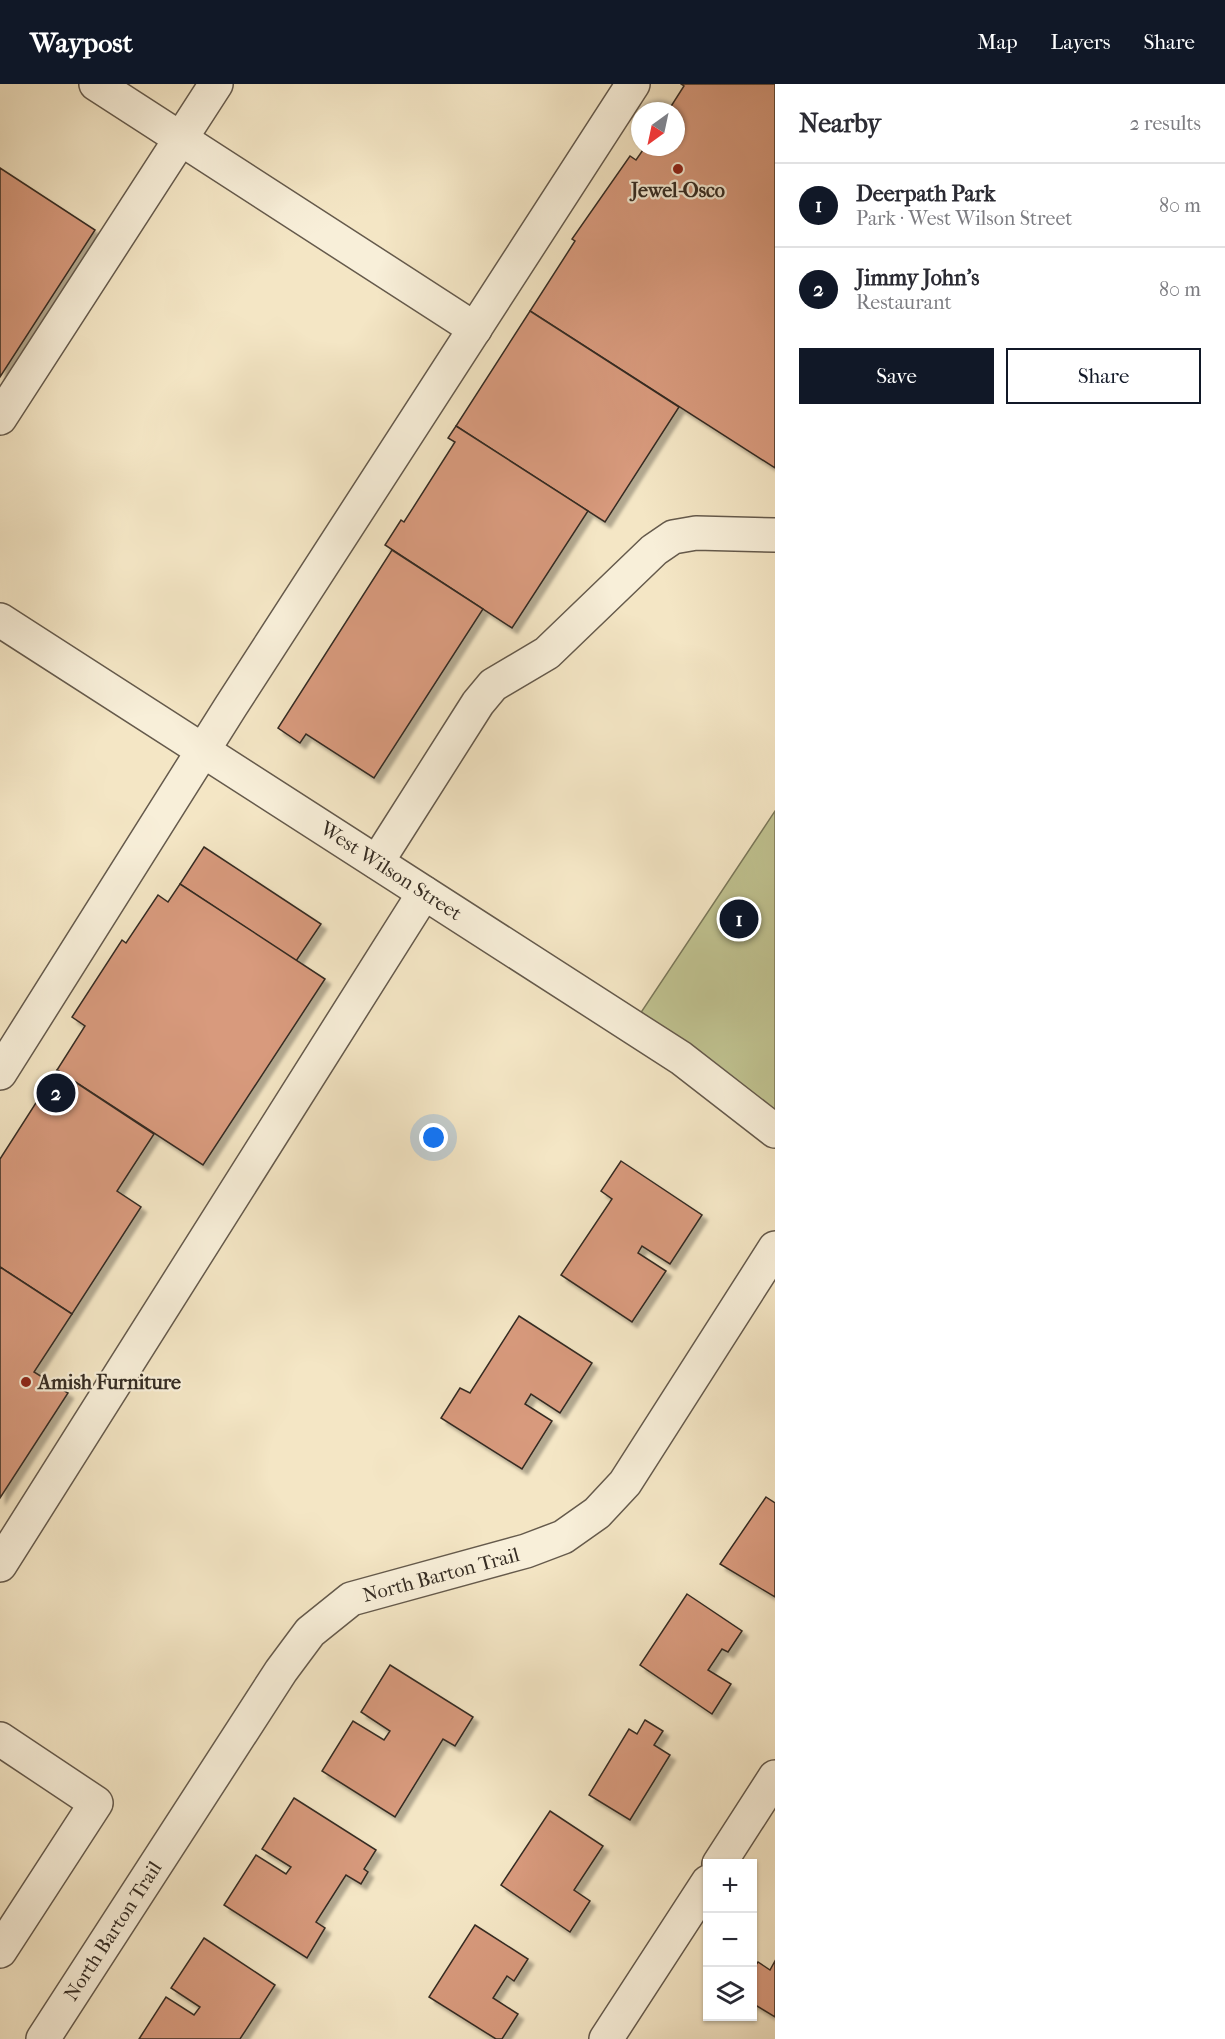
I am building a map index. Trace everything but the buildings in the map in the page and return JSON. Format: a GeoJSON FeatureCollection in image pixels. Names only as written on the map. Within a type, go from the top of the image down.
{"type":"FeatureCollection","features":[{"type":"Feature","properties":{"kind":"street"},"geometry":{"type":"LineString","coordinates":[[96,84],[475,329]]}},
{"type":"Feature","properties":{"kind":"street"},"geometry":{"type":"LineString","coordinates":[[0,418],[216,84]]}},
{"type":"Feature","properties":{"kind":"street"},"geometry":{"type":"LineString","coordinates":[[0,1073],[203,750],[633,84]]}},
{"type":"Feature","properties":{"kind":"street"},"geometry":{"type":"LineString","coordinates":[[377,862],[478,703],[493,685],[547,653],[654,550],[673,537],[696,533],[775,535]]}},
{"type":"Feature","properties":{"kind":"street","name":"West Wilson Street"},"geometry":{"type":"LineString","coordinates":[[0,620],[681,1058],[775,1131]]}},
{"type":"Feature","properties":{"kind":"street"},"geometry":{"type":"LineString","coordinates":[[0,1565],[424,893]]}},
{"type":"Feature","properties":{"kind":"street","name":"North Barton Trail"},"geometry":{"type":"LineString","coordinates":[[43,2039],[281,1671],[310,1632],[351,1599],[526,1551],[563,1537],[597,1513],[625,1483],[775,1248]]}},
{"type":"Feature","properties":{"kind":"street"},"geometry":{"type":"LineString","coordinates":[[0,1739],[96,1803],[0,1951]]}},
{"type":"Feature","properties":{"kind":"street"},"geometry":{"type":"LineString","coordinates":[[722,1859],[775,1777]]}},
{"type":"Feature","properties":{"kind":"street"},"geometry":{"type":"LineString","coordinates":[[606,2039],[703,1890]]}},
{"type":"Feature","properties":{"kind":"green space"},"geometry":{"type":"Polygon","coordinates":[[[775,811],[775,1131],[632,1026],[775,811]]]}},
{"type":"Feature","properties":{"kind":"place","name":"Jewel-Osco"},"geometry":{"type":"Point","coordinates":[678,169]}},
{"type":"Feature","properties":{"kind":"place","name":"Deerpath Park"},"geometry":{"type":"Point","coordinates":[739,919]}},
{"type":"Feature","properties":{"kind":"place","name":"Jimmy John's"},"geometry":{"type":"Point","coordinates":[56,1093]}},
{"type":"Feature","properties":{"kind":"place","name":"Amish Furniture"},"geometry":{"type":"Point","coordinates":[26,1382]}}]}
